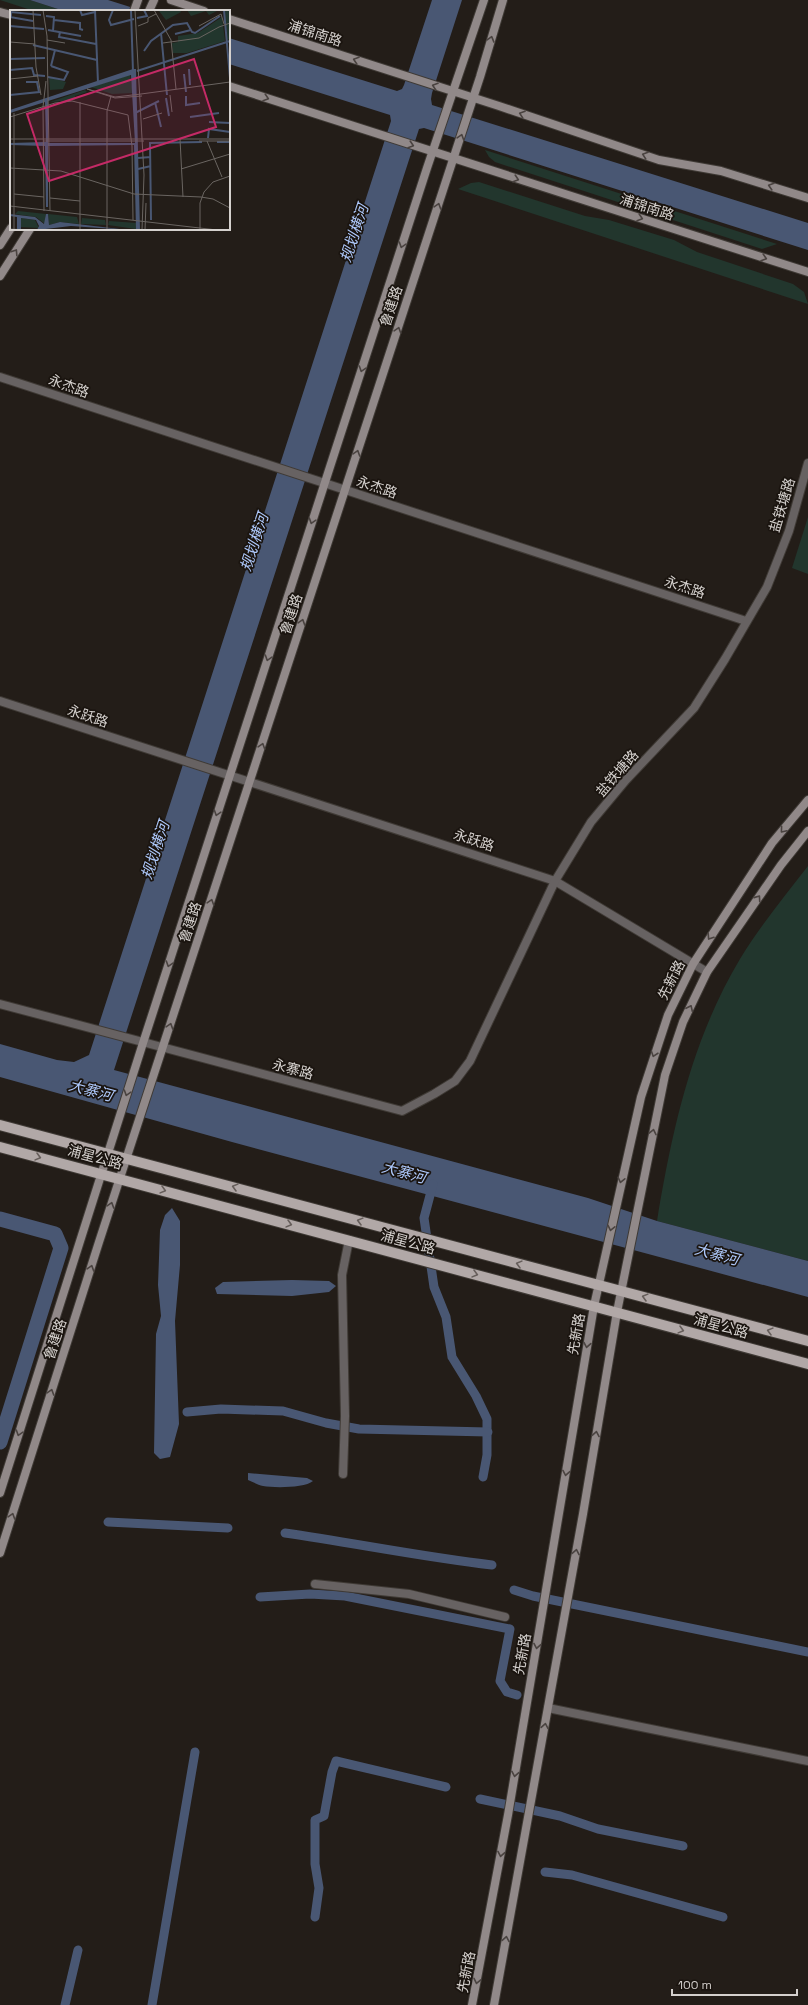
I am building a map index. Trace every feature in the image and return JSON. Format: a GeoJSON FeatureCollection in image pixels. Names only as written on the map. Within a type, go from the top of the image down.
{"type":"FeatureCollection","features":[{"type":"Feature","properties":{"kind":"main road","name":"浦星公路"},"geometry":{"type":"LineString","coordinates":[[0,1125],[808,1341]]}},
{"type":"Feature","properties":{"kind":"main road","name":"浦星公路"},"geometry":{"type":"LineString","coordinates":[[0,1146],[808,1364]]}},
{"type":"Feature","properties":{"kind":"street"},"geometry":{"type":"LineString","coordinates":[[134,10],[138,0]]}},
{"type":"Feature","properties":{"kind":"street"},"geometry":{"type":"LineString","coordinates":[[150,10],[154,0]]}},
{"type":"Feature","properties":{"kind":"street"},"geometry":{"type":"LineString","coordinates":[[171,0],[201,10]]}},
{"type":"Feature","properties":{"kind":"street","name":"鲁建路"},"geometry":{"type":"LineString","coordinates":[[0,1493],[107,1154],[324,484],[427,168],[484,0]]}},
{"type":"Feature","properties":{"kind":"street","name":"鲁建路"},"geometry":{"type":"LineString","coordinates":[[0,1553],[120,1178],[480,77],[503,0]]}},
{"type":"Feature","properties":{"kind":"street"},"geometry":{"type":"LineString","coordinates":[[0,12],[10,15]]}},
{"type":"Feature","properties":{"kind":"street","name":"浦锦南路"},"geometry":{"type":"LineString","coordinates":[[230,19],[499,106],[659,160],[721,171],[808,198]]}},
{"type":"Feature","properties":{"kind":"street","name":"浦锦南路"},"geometry":{"type":"LineString","coordinates":[[230,86],[808,272]]}},
{"type":"Feature","properties":{"kind":"street"},"geometry":{"type":"LineString","coordinates":[[0,245],[10,230]]}},
{"type":"Feature","properties":{"kind":"street"},"geometry":{"type":"LineString","coordinates":[[0,276],[29,230]]}},
{"type":"Feature","properties":{"kind":"street","name":"永杰路"},"geometry":{"type":"LineString","coordinates":[[0,377],[746,621]]}},
{"type":"Feature","properties":{"kind":"street","name":"盐铁塘路"},"geometry":{"type":"LineString","coordinates":[[434,1094],[455,1081],[470,1061],[555,881],[591,822],[626,780],[694,708],[767,587],[786,538],[808,462]]}},
{"type":"Feature","properties":{"kind":"street","name":"永跃路"},"geometry":{"type":"LineString","coordinates":[[0,701],[215,772],[390,826],[555,881],[707,972]]}},
{"type":"Feature","properties":{"kind":"street","name":"先新路"},"geometry":{"type":"LineString","coordinates":[[472,2005],[512,1793],[594,1306],[616,1201],[649,1070],[668,1015],[693,964],[772,843],[808,800]]}},
{"type":"Feature","properties":{"kind":"street","name":"先新路"},"geometry":{"type":"LineString","coordinates":[[617,1312],[665,1075],[683,1022],[707,972],[781,865],[808,831]]}},
{"type":"Feature","properties":{"kind":"street","name":"永寨路"},"geometry":{"type":"LineString","coordinates":[[0,1004],[402,1111],[434,1094]]}},
{"type":"Feature","properties":{"kind":"street"},"geometry":{"type":"LineString","coordinates":[[342,1474],[345,1416],[341,1321],[342,1275],[349,1240]]}},
{"type":"Feature","properties":{"kind":"street"},"geometry":{"type":"LineString","coordinates":[[494,2005],[548,1708],[617,1312]]}},
{"type":"Feature","properties":{"kind":"street"},"geometry":{"type":"LineString","coordinates":[[315,1584],[409,1594],[505,1616]]}},
{"type":"Feature","properties":{"kind":"street"},"geometry":{"type":"LineString","coordinates":[[548,1708],[808,1761]]}},
{"type":"Feature","properties":{"kind":"green space"},"geometry":{"type":"Polygon","coordinates":[[[0,0],[30,0],[61,10],[31,10],[0,0]]]}},
{"type":"Feature","properties":{"kind":"green space"},"geometry":{"type":"Polygon","coordinates":[[[485,150],[777,244],[762,249],[495,162],[489,157],[485,150]]]}},
{"type":"Feature","properties":{"kind":"green space"},"geometry":{"type":"Polygon","coordinates":[[[479,182],[585,216],[609,220],[674,240],[697,252],[793,284],[804,292],[808,304],[458,189],[471,183],[479,182]]]}},
{"type":"Feature","properties":{"kind":"green space"},"geometry":{"type":"Polygon","coordinates":[[[808,517],[808,574],[792,568],[808,517]]]}},
{"type":"Feature","properties":{"kind":"green space"},"geometry":{"type":"Polygon","coordinates":[[[808,866],[808,1261],[657,1221],[677,1119],[686,1086],[709,1021],[723,989],[740,959],[772,912],[808,866]]]}},
{"type":"Feature","properties":{"kind":"water"},"geometry":{"type":"Polygon","coordinates":[[[30,0],[108,0],[140,10],[61,10],[30,0]]]}},
{"type":"Feature","properties":{"kind":"water","name":"大寨河"},"geometry":{"type":"Polygon","coordinates":[[[432,0],[462,0],[432,93],[432,105],[808,223],[808,250],[424,128],[419,129],[114,1070],[588,1198],[657,1221],[808,1261],[808,1297],[232,1142],[0,1077],[0,1044],[57,1060],[74,1062],[89,1055],[391,121],[390,115],[230,64],[230,38],[397,91],[402,89],[432,0]]]}},
{"type":"Feature","properties":{"kind":"water"},"geometry":{"type":"Polygon","coordinates":[[[172,1208],[180,1221],[180,1265],[175,1321],[179,1424],[170,1457],[160,1459],[154,1453],[156,1334],[161,1316],[158,1285],[160,1230],[165,1215],[172,1208]]]}},
{"type":"Feature","properties":{"kind":"water"},"geometry":{"type":"Polygon","coordinates":[[[292,1280],[329,1281],[336,1286],[329,1292],[292,1296],[217,1294],[215,1288],[223,1282],[292,1280]]]}},
{"type":"Feature","properties":{"kind":"water"},"geometry":{"type":"Polygon","coordinates":[[[248,1473],[307,1478],[313,1481],[297,1486],[268,1487],[248,1480],[248,1473]]]}},
{"type":"Feature","properties":{"kind":"waterway"},"geometry":{"type":"LineString","coordinates":[[433,1184],[424,1218],[434,1287],[446,1317],[452,1357],[476,1396],[487,1419],[487,1455],[483,1477]]}},
{"type":"Feature","properties":{"kind":"waterway"},"geometry":{"type":"LineString","coordinates":[[0,1219],[55,1234],[61,1248],[0,1442]]}},
{"type":"Feature","properties":{"kind":"waterway"},"geometry":{"type":"LineString","coordinates":[[187,1412],[221,1409],[283,1411],[326,1423],[359,1429],[488,1432]]}},
{"type":"Feature","properties":{"kind":"waterway"},"geometry":{"type":"LineString","coordinates":[[108,1522],[228,1528]]}},
{"type":"Feature","properties":{"kind":"waterway"},"geometry":{"type":"LineString","coordinates":[[285,1533],[492,1565]]}},
{"type":"Feature","properties":{"kind":"waterway"},"geometry":{"type":"LineString","coordinates":[[514,1590],[533,1596],[808,1652]]}},
{"type":"Feature","properties":{"kind":"waterway"},"geometry":{"type":"LineString","coordinates":[[260,1597],[310,1594],[345,1596],[510,1629],[500,1681],[507,1692],[517,1695]]}},
{"type":"Feature","properties":{"kind":"waterway"},"geometry":{"type":"LineString","coordinates":[[152,2005],[195,1752]]}},
{"type":"Feature","properties":{"kind":"waterway"},"geometry":{"type":"LineString","coordinates":[[315,1917],[319,1888],[315,1864],[315,1820],[324,1816],[332,1772],[336,1761],[446,1787]]}},
{"type":"Feature","properties":{"kind":"waterway"},"geometry":{"type":"LineString","coordinates":[[480,1799],[560,1816],[598,1829],[683,1846]]}},
{"type":"Feature","properties":{"kind":"waterway"},"geometry":{"type":"LineString","coordinates":[[545,1872],[572,1875],[723,1917]]}},
{"type":"Feature","properties":{"kind":"waterway"},"geometry":{"type":"LineString","coordinates":[[65,2005],[78,1950]]}},
{"type":"Feature","properties":{"kind":"water label","name":"规划横河"},"geometry":{"type":"Point","coordinates":[354,233]}},
{"type":"Feature","properties":{"kind":"water label","name":"规划横河"},"geometry":{"type":"Point","coordinates":[254,542]}},
{"type":"Feature","properties":{"kind":"water label","name":"规划横河"},"geometry":{"type":"Point","coordinates":[155,850]}}]}
